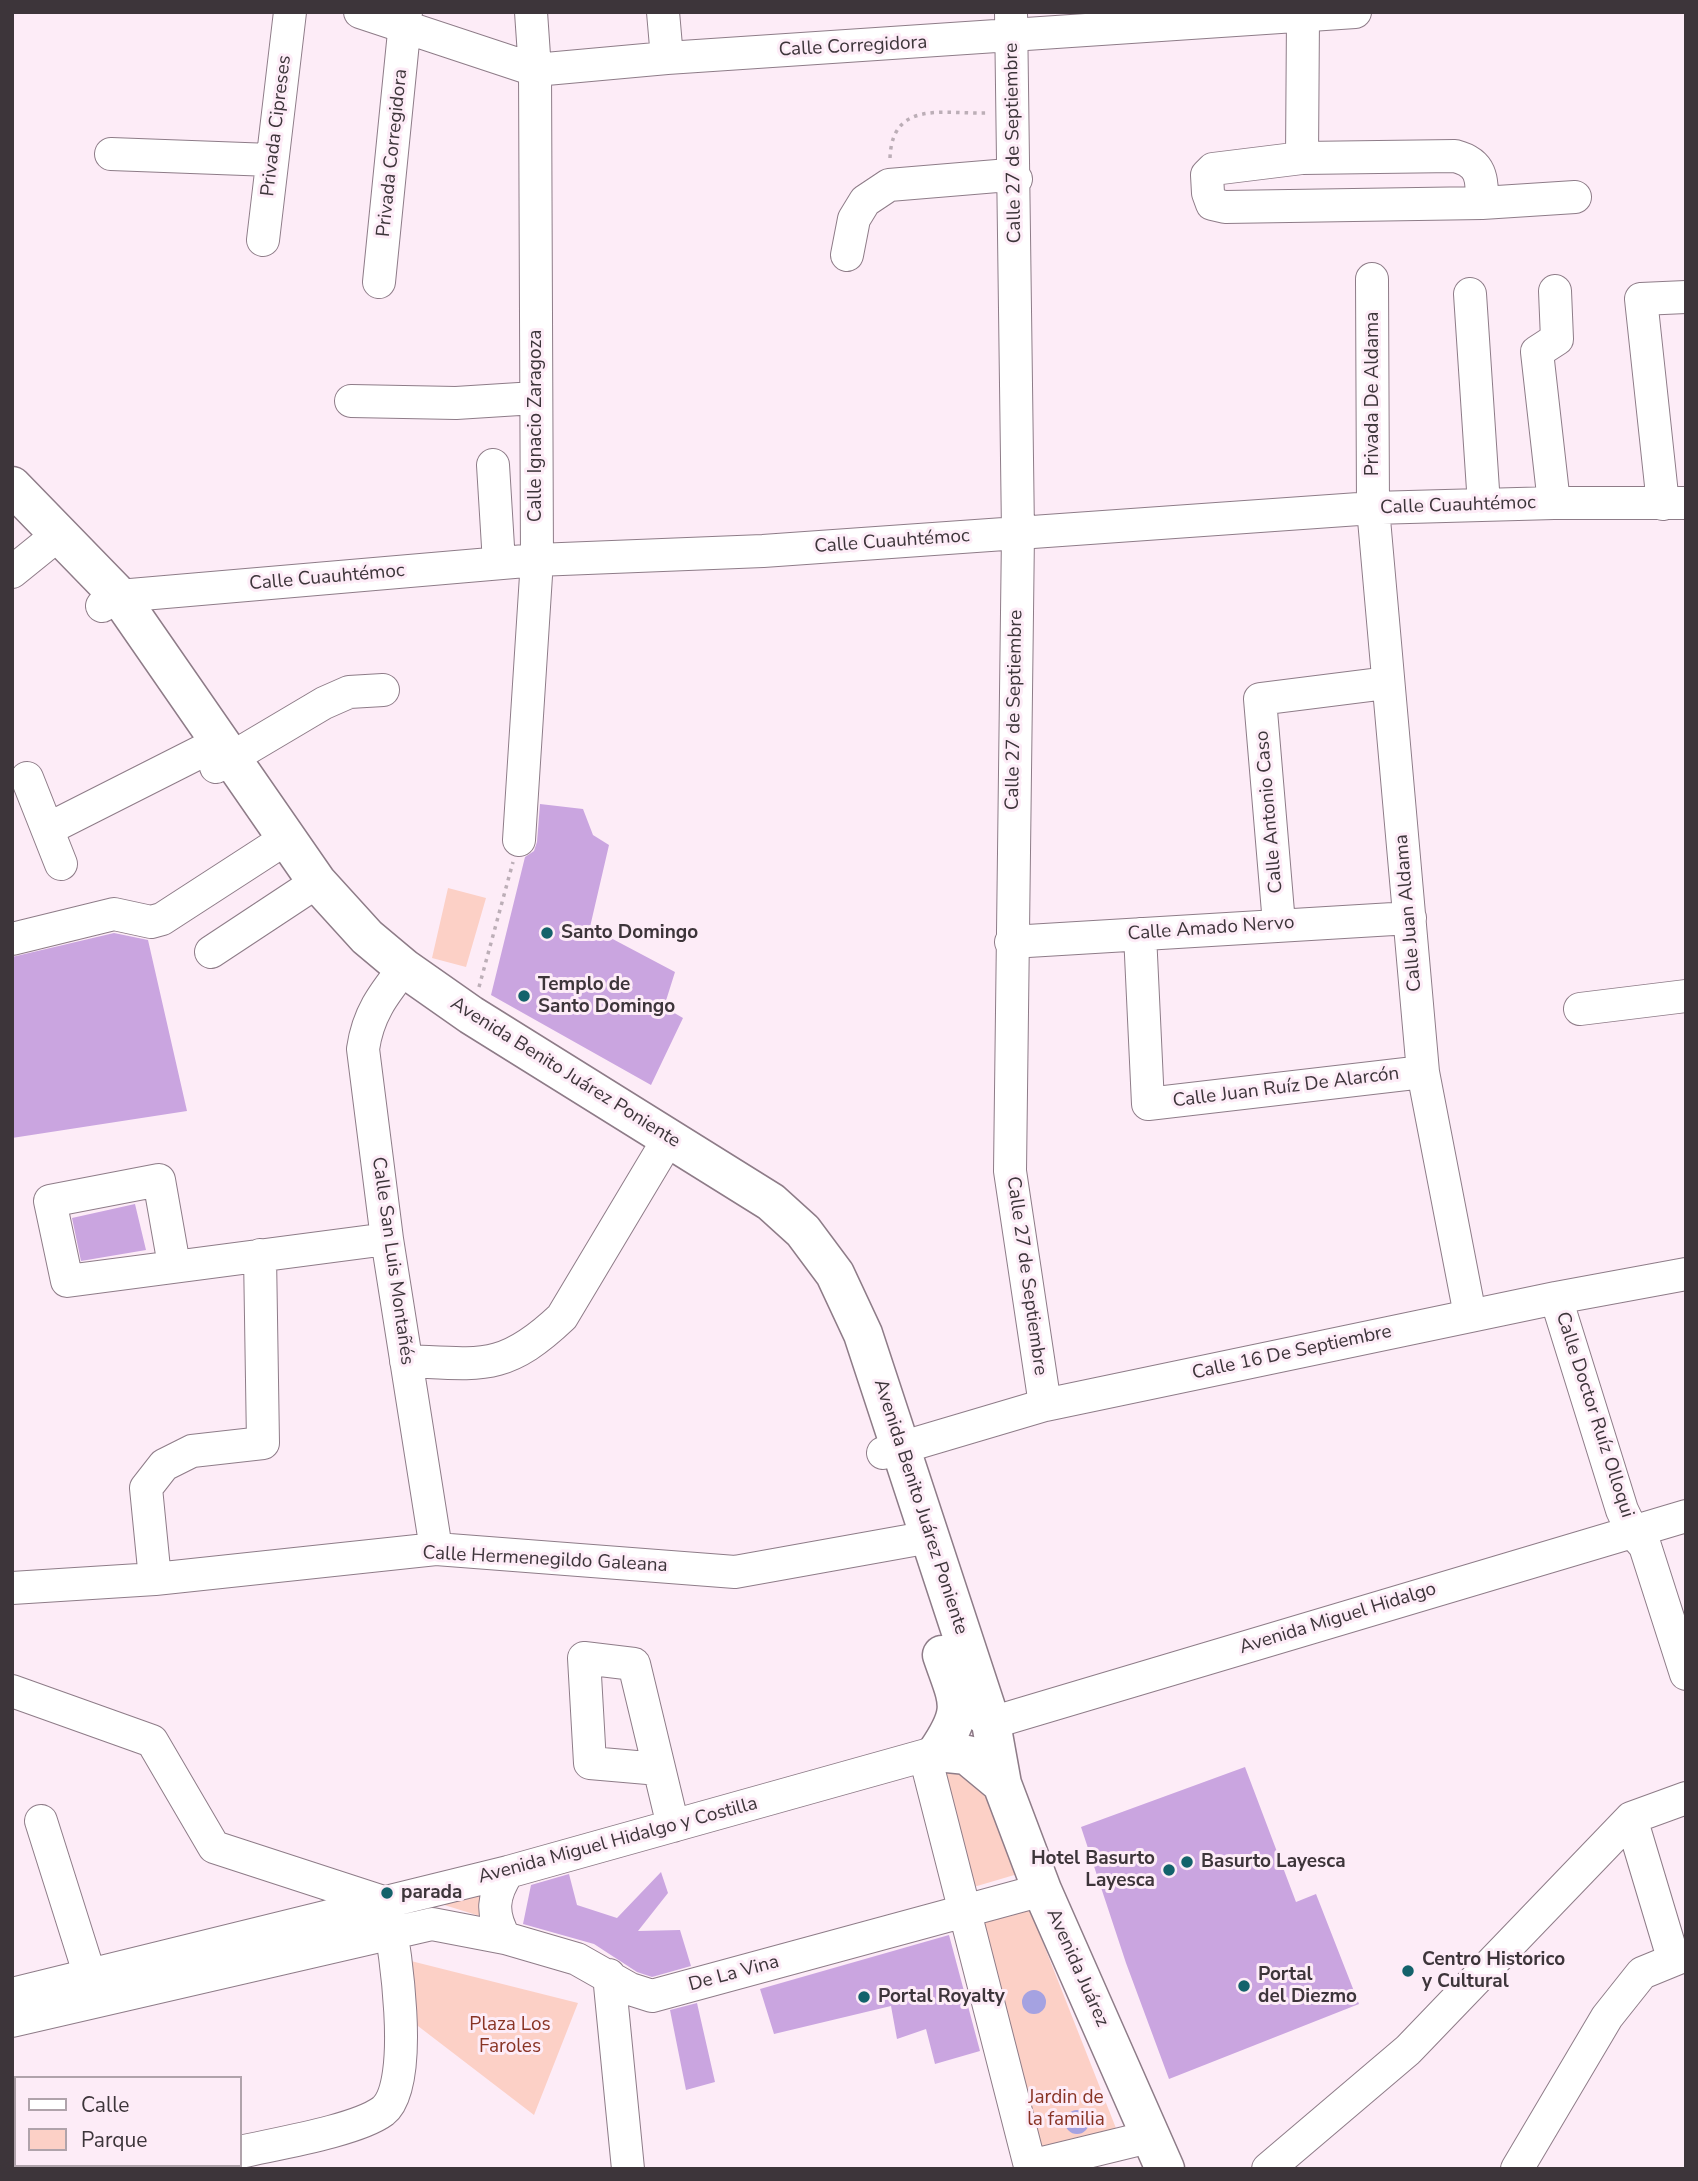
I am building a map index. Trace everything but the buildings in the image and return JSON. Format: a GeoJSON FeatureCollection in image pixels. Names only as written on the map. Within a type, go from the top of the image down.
{"type":"FeatureCollection","features":[{"type":"Feature","properties":{"kind":"main road","name":"Avenida Benito Juárez Poniente"},"geometry":{"type":"LineString","coordinates":[[12,486],[52,541],[111,601],[311,886],[358,928],[399,974],[466,1032],[664,1146],[771,1202],[803,1231],[835,1274],[863,1334],[892,1450],[919,1539],[991,1723]]}},
{"type":"Feature","properties":{"kind":"main road","name":"Avenida Benito Juárez Poniente"},"geometry":{"type":"LineString","coordinates":[[12,516],[52,541]]}},
{"type":"Feature","properties":{"kind":"main road","name":"Avenida Benito Juárez Poniente"},"geometry":{"type":"LineString","coordinates":[[399,974],[471,1015],[664,1146]]}},
{"type":"Feature","properties":{"kind":"main road","name":"Avenida Benito Juárez Poniente"},"geometry":{"type":"LineString","coordinates":[[919,1539],[940,1649],[956,1697],[957,1711],[955,1726],[931,1754]]}},
{"type":"Feature","properties":{"kind":"main road","name":"Avenida Juárez"},"geometry":{"type":"LineString","coordinates":[[991,1723],[1002,1784],[1042,1889],[1159,2152]]}},
{"type":"Feature","properties":{"kind":"main road"},"geometry":{"type":"LineString","coordinates":[[931,1754],[967,1755],[1002,1784]]}},
{"type":"Feature","properties":{"kind":"street","name":"Privada Cipreses"},"geometry":{"type":"LineString","coordinates":[[263,240],[290,12]]}},
{"type":"Feature","properties":{"kind":"street","name":"Calle Corregidora"},"geometry":{"type":"LineString","coordinates":[[360,12],[406,19],[535,70],[1011,25],[1356,12]]}},
{"type":"Feature","properties":{"kind":"street","name":"Calle Ignacio Zaragoza"},"geometry":{"type":"LineString","coordinates":[[519,840],[537,559],[535,70],[531,12]]}},
{"type":"Feature","properties":{"kind":"street"},"geometry":{"type":"LineString","coordinates":[[663,12],[667,58]]}},
{"type":"Feature","properties":{"kind":"street"},"geometry":{"type":"LineString","coordinates":[[1302,158],[1303,16]]}},
{"type":"Feature","properties":{"kind":"street","name":"Privada Corregidora"},"geometry":{"type":"LineString","coordinates":[[379,282],[406,19]]}},
{"type":"Feature","properties":{"kind":"street","name":"Calle 27 de Septiembre"},"geometry":{"type":"LineString","coordinates":[[1011,25],[1016,179],[1018,533],[1010,1171],[1045,1405]]}},
{"type":"Feature","properties":{"kind":"street"},"geometry":{"type":"LineString","coordinates":[[111,154],[271,160]]}},
{"type":"Feature","properties":{"kind":"street"},"geometry":{"type":"LineString","coordinates":[[1482,203],[1482,181],[1478,168],[1470,160],[1455,156],[1302,158],[1213,169],[1207,175],[1212,204],[1225,207],[1482,203],[1575,197]]}},
{"type":"Feature","properties":{"kind":"street"},"geometry":{"type":"LineString","coordinates":[[847,255],[854,219],[865,201],[889,184],[997,176],[1016,179]]}},
{"type":"Feature","properties":{"kind":"street","name":"Privada De Aldama"},"geometry":{"type":"LineString","coordinates":[[1373,279],[1373,508]]}},
{"type":"Feature","properties":{"kind":"street"},"geometry":{"type":"LineString","coordinates":[[1554,503],[1537,352],[1557,339],[1555,290]]}},
{"type":"Feature","properties":{"kind":"street"},"geometry":{"type":"LineString","coordinates":[[1470,294],[1484,505]]}},
{"type":"Feature","properties":{"kind":"street"},"geometry":{"type":"LineString","coordinates":[[1674,504],[1641,299],[1686,297]]}},
{"type":"Feature","properties":{"kind":"street"},"geometry":{"type":"LineString","coordinates":[[351,401],[456,403],[535,398]]}},
{"type":"Feature","properties":{"kind":"street"},"geometry":{"type":"LineString","coordinates":[[493,465],[499,563]]}},
{"type":"Feature","properties":{"kind":"street","name":"Calle Cuauhtémoc"},"geometry":{"type":"LineString","coordinates":[[111,601],[537,559],[763,551],[1373,508],[1554,503],[1674,504]]}},
{"type":"Feature","properties":{"kind":"street","name":"Calle Juan Aldama"},"geometry":{"type":"LineString","coordinates":[[1373,508],[1423,1072],[1470,1315]]}},
{"type":"Feature","properties":{"kind":"street"},"geometry":{"type":"LineString","coordinates":[[12,572],[52,541]]}},
{"type":"Feature","properties":{"kind":"street","name":"Calle Antonio Caso"},"geometry":{"type":"LineString","coordinates":[[1279,924],[1260,699],[1387,683]]}},
{"type":"Feature","properties":{"kind":"street"},"geometry":{"type":"LineString","coordinates":[[48,829],[218,755],[349,692],[383,690]]}},
{"type":"Feature","properties":{"kind":"street"},"geometry":{"type":"LineString","coordinates":[[27,778],[61,864]]}},
{"type":"Feature","properties":{"kind":"street"},"geometry":{"type":"LineString","coordinates":[[12,939],[114,914],[133,915],[151,922],[162,919],[280,843]]}},
{"type":"Feature","properties":{"kind":"street"},"geometry":{"type":"LineString","coordinates":[[211,953],[311,886]]}},
{"type":"Feature","properties":{"kind":"street","name":"Calle Amado Nervo"},"geometry":{"type":"LineString","coordinates":[[1011,943],[1279,924],[1410,918]]}},
{"type":"Feature","properties":{"kind":"street","name":"Calle Juan Ruíz De Alarcón"},"geometry":{"type":"LineString","coordinates":[[1140,934],[1148,1104],[1423,1072]]}},
{"type":"Feature","properties":{"kind":"street","name":"Calle San Luis Montañés"},"geometry":{"type":"LineString","coordinates":[[399,974],[375,1005],[366,1025],[363,1049],[387,1239],[436,1549]]}},
{"type":"Feature","properties":{"kind":"street"},"geometry":{"type":"LineString","coordinates":[[1580,1009],[1686,996]]}},
{"type":"Feature","properties":{"kind":"street"},"geometry":{"type":"LineString","coordinates":[[406,1361],[480,1364],[514,1355],[537,1340],[562,1317],[664,1146]]}},
{"type":"Feature","properties":{"kind":"street"},"geometry":{"type":"LineString","coordinates":[[174,1265],[387,1239]]}},
{"type":"Feature","properties":{"kind":"street"},"geometry":{"type":"LineString","coordinates":[[155,1579],[146,1488],[164,1465],[192,1451],[262,1443],[260,1255]]}},
{"type":"Feature","properties":{"kind":"street","name":"Calle 16 De Septiembre"},"geometry":{"type":"LineString","coordinates":[[892,1450],[1045,1405],[1470,1315],[1686,1274]]}},
{"type":"Feature","properties":{"kind":"street","name":"Calle Doctor Ruíz Olloqui"},"geometry":{"type":"LineString","coordinates":[[1556,1298],[1632,1531],[1644,1546],[1686,1674]]}},
{"type":"Feature","properties":{"kind":"street","name":"Avenida Miguel Hidalgo"},"geometry":{"type":"LineString","coordinates":[[991,1723],[1686,1516]]}},
{"type":"Feature","properties":{"kind":"street","name":"Calle Hermenegildo Galeana"},"geometry":{"type":"LineString","coordinates":[[12,1588],[155,1579],[436,1549],[735,1572],[919,1539]]}},
{"type":"Feature","properties":{"kind":"street"},"geometry":{"type":"LineString","coordinates":[[940,1649],[967,1704],[976,1715],[991,1723]]}},
{"type":"Feature","properties":{"kind":"street"},"geometry":{"type":"LineString","coordinates":[[12,1691],[152,1741],[214,1847],[389,1917],[400,1988],[400,2060],[395,2089],[384,2110],[338,2129],[242,2152]]}},
{"type":"Feature","properties":{"kind":"street"},"geometry":{"type":"LineString","coordinates":[[931,1754],[966,1910],[1030,2166],[1159,2152]]}},
{"type":"Feature","properties":{"kind":"street","name":"Avenida Miguel Hidalgo y Costilla"},"geometry":{"type":"LineString","coordinates":[[12,2021],[389,1917],[508,1872],[931,1754]]}},
{"type":"Feature","properties":{"kind":"street"},"geometry":{"type":"LineString","coordinates":[[659,1769],[673,1826]]}},
{"type":"Feature","properties":{"kind":"street"},"geometry":{"type":"LineString","coordinates":[[1268,2169],[1408,2050],[1631,1818],[1686,1798]]}},
{"type":"Feature","properties":{"kind":"street"},"geometry":{"type":"LineString","coordinates":[[1517,2169],[1607,2017],[1642,1973],[1679,1956],[1631,1818]]}},
{"type":"Feature","properties":{"kind":"street"},"geometry":{"type":"LineString","coordinates":[[41,1821],[90,1976]]}},
{"type":"Feature","properties":{"kind":"street"},"geometry":{"type":"LineString","coordinates":[[505,1938],[496,1923],[494,1905],[498,1887],[508,1872]]}},
{"type":"Feature","properties":{"kind":"street","name":"De La Vina"},"geometry":{"type":"LineString","coordinates":[[432,1924],[505,1938],[577,1959],[630,1989],[652,1996],[1042,1889]]}},
{"type":"Feature","properties":{"kind":"street","name":"Avenida Miguel Hidalgo y Costilla"},"geometry":{"type":"LineString","coordinates":[[12,1994],[389,1917],[432,1924]]}},
{"type":"Feature","properties":{"kind":"street"},"geometry":{"type":"LineString","coordinates":[[609,1975],[628,2169]]}},
{"type":"Feature","properties":{"kind":"path"},"geometry":{"type":"LineString","coordinates":[[889,184],[890,141],[897,127],[906,118],[924,114],[1012,113]]}},
{"type":"Feature","properties":{"kind":"path"},"geometry":{"type":"LineString","coordinates":[[471,1015],[519,840]]}},
{"type":"Feature","properties":{"kind":"green space"},"geometry":{"type":"Polygon","coordinates":[[[448,888],[486,898],[466,967],[432,958],[448,888]]]}},
{"type":"Feature","properties":{"kind":"green space"},"geometry":{"type":"Polygon","coordinates":[[[934,1769],[979,1769],[1021,1873],[967,1889],[934,1769]]]}},
{"type":"Feature","properties":{"kind":"green space"},"geometry":{"type":"Polygon","coordinates":[[[485,1888],[483,1917],[441,1904],[485,1888]]]}},
{"type":"Feature","properties":{"kind":"green space","name":"Jardin de la familia"},"geometry":{"type":"Polygon","coordinates":[[[1029,1907],[1121,2141],[1038,2160],[973,1924],[1029,1907]]]}},
{"type":"Feature","properties":{"kind":"green space","name":"Plaza Los Faroles"},"geometry":{"type":"Polygon","coordinates":[[[407,1960],[578,2003],[534,2115],[401,2013],[407,1960]]]}},
{"type":"Feature","properties":{"kind":"shaded area"},"geometry":{"type":"Polygon","coordinates":[[[1034,1990],[1043,1993],[1046,2002],[1043,2011],[1034,2014],[1025,2011],[1022,2002],[1025,1993],[1034,1990]]]}},
{"type":"Feature","properties":{"kind":"shaded area"},"geometry":{"type":"Polygon","coordinates":[[[1077,2110],[1086,2113],[1089,2122],[1086,2131],[1077,2134],[1068,2131],[1065,2122],[1068,2113],[1077,2110]]]}},
{"type":"Feature","properties":{"kind":"place","name":"Santo Domingo"},"geometry":{"type":"Point","coordinates":[547,933]}},
{"type":"Feature","properties":{"kind":"place","name":"Templo de Santo Domingo"},"geometry":{"type":"Point","coordinates":[524,996]}},
{"type":"Feature","properties":{"kind":"place","name":"Basurto Layesca"},"geometry":{"type":"Point","coordinates":[1187,1862]}},
{"type":"Feature","properties":{"kind":"place","name":"Hotel Basurto Layesca"},"geometry":{"type":"Point","coordinates":[1169,1870]}},
{"type":"Feature","properties":{"kind":"place","name":"parada"},"geometry":{"type":"Point","coordinates":[387,1893]}},
{"type":"Feature","properties":{"kind":"place","name":"Centro Historico y Cultural"},"geometry":{"type":"Point","coordinates":[1408,1971]}},
{"type":"Feature","properties":{"kind":"place","name":"Portal del Diezmo"},"geometry":{"type":"Point","coordinates":[1244,1986]}},
{"type":"Feature","properties":{"kind":"place","name":"Portal Royalty"},"geometry":{"type":"Point","coordinates":[864,1997]}}]}
